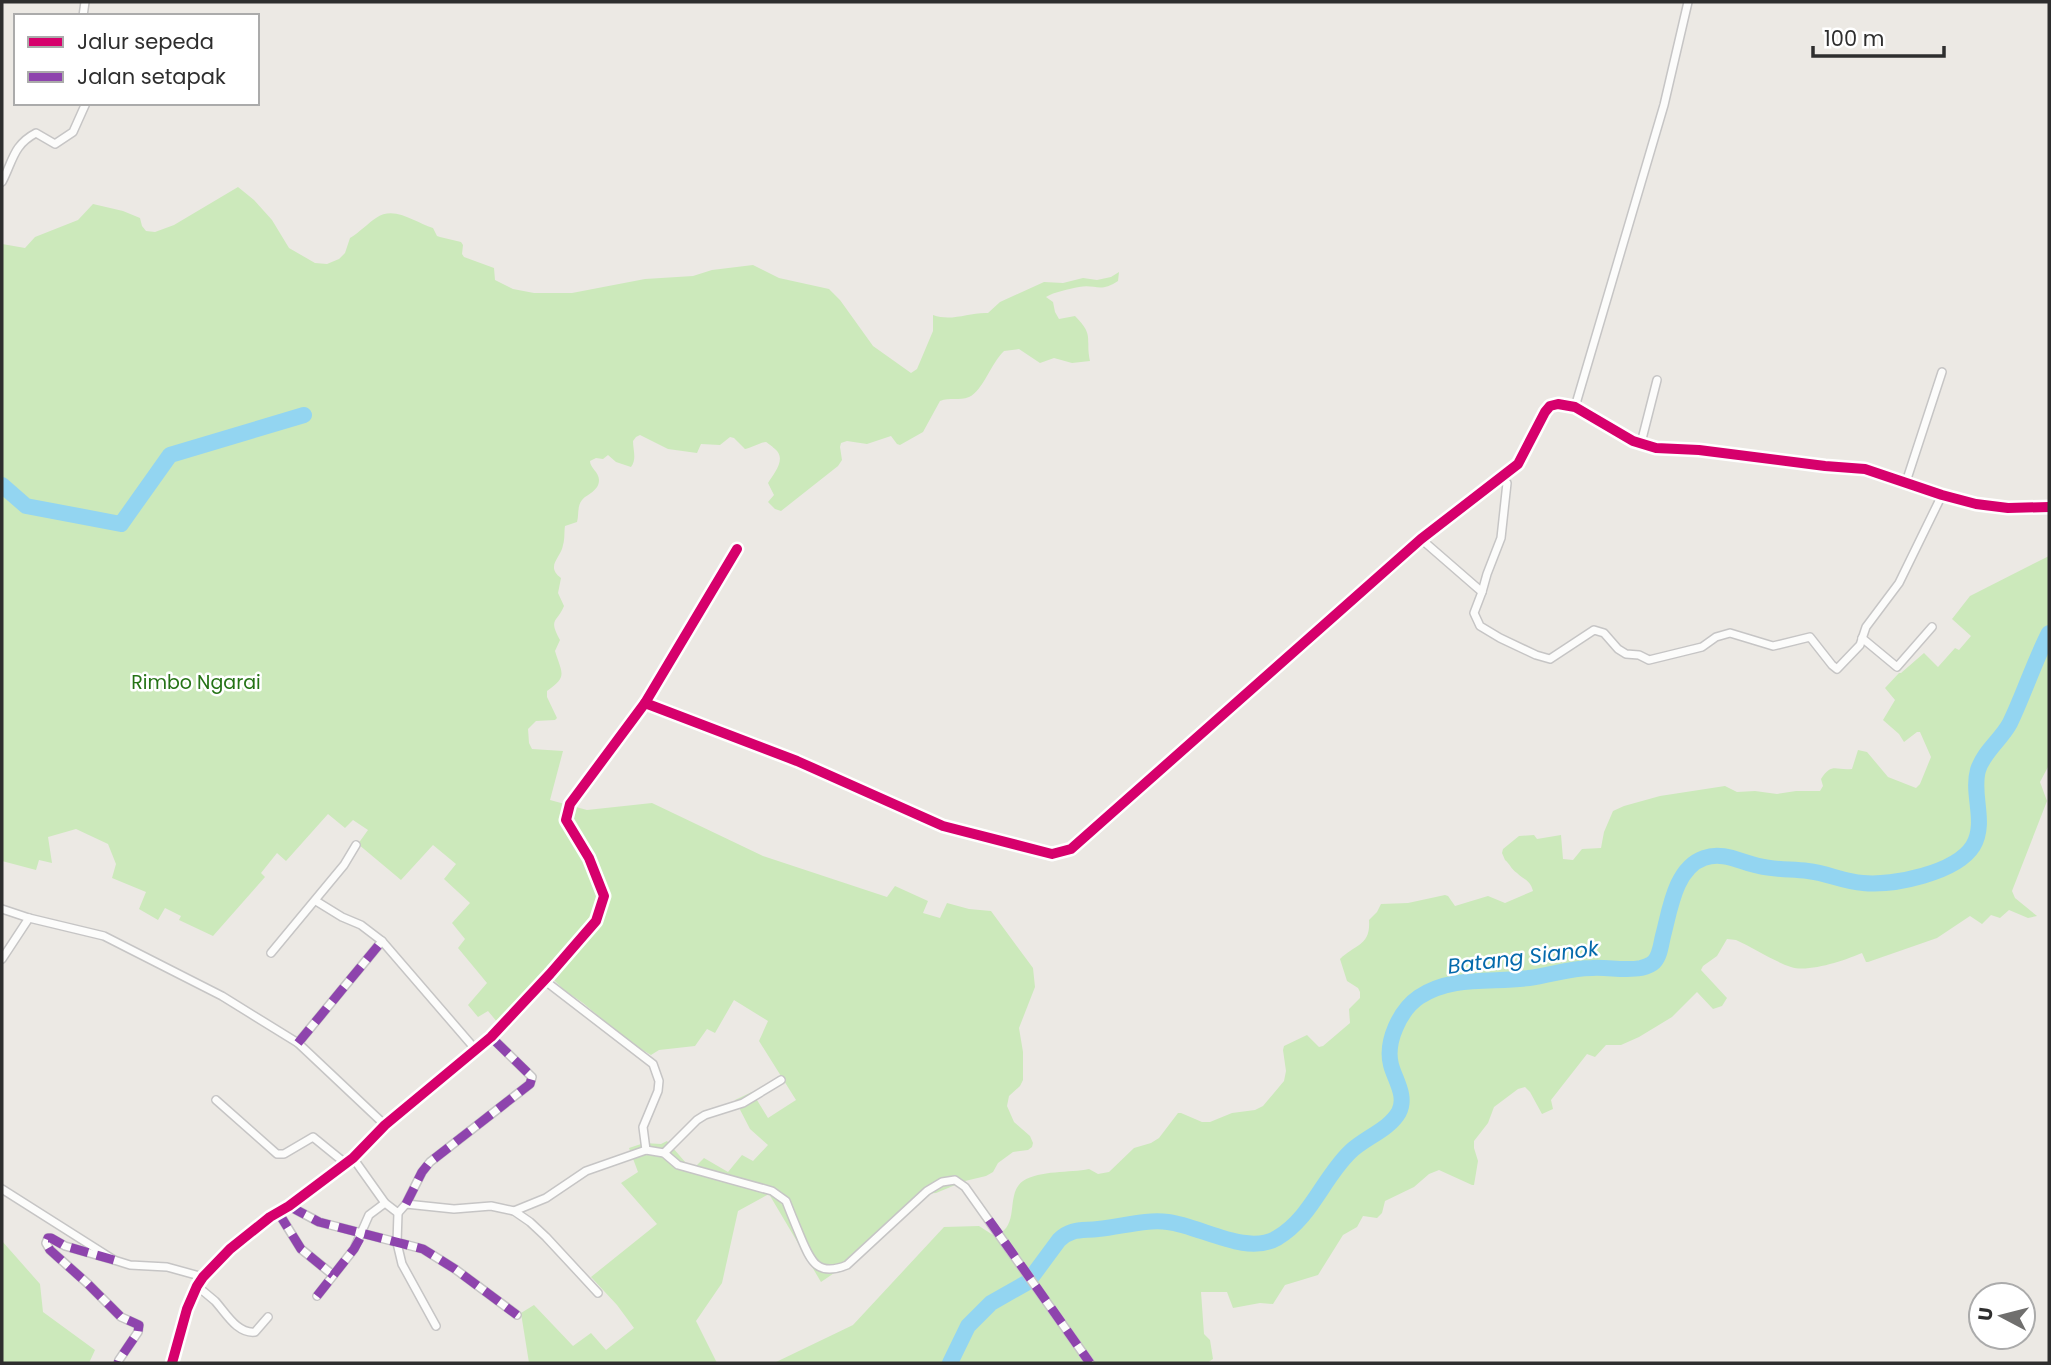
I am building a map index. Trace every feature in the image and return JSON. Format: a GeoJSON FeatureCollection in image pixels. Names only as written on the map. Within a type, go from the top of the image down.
{"type":"FeatureCollection","features":[{"type":"Feature","properties":{"kind":"street"},"geometry":{"type":"LineString","coordinates":[[1574,407],[1664,105],[1688,2]]}},
{"type":"Feature","properties":{"kind":"street"},"geometry":{"type":"LineString","coordinates":[[2,182],[16,149],[26,139],[36,133],[55,144],[73,132],[85,105]]}},
{"type":"Feature","properties":{"kind":"street"},"geometry":{"type":"LineString","coordinates":[[1906,482],[1942,372]]}},
{"type":"Feature","properties":{"kind":"street"},"geometry":{"type":"LineString","coordinates":[[1641,443],[1657,380]]}},
{"type":"Feature","properties":{"kind":"street"},"geometry":{"type":"LineString","coordinates":[[645,703],[797,761],[943,825],[1052,854],[1071,849],[1421,539],[1518,464],[1550,406],[1558,404],[1574,407],[1633,441],[1656,448],[1699,450],[1865,469],[1976,504],[2008,508],[2049,507]]}},
{"type":"Feature","properties":{"kind":"street"},"geometry":{"type":"LineString","coordinates":[[1500,479],[1507,483],[1501,538],[1474,613],[1480,626],[1536,655],[1550,659],[1594,631],[1604,633],[1626,653],[1649,660],[1702,646],[1712,639],[1730,633],[1773,646],[1810,637],[1838,669],[1860,645],[1866,627],[1899,583],[1942,495]]}},
{"type":"Feature","properties":{"kind":"street"},"geometry":{"type":"LineString","coordinates":[[1421,539],[1482,593]]}},
{"type":"Feature","properties":{"kind":"street"},"geometry":{"type":"LineString","coordinates":[[172,1363],[187,1309],[203,1277],[230,1249],[270,1217],[349,1161],[385,1125],[491,1037],[596,921],[604,895],[589,858],[566,820],[570,804],[645,703],[737,549]]}},
{"type":"Feature","properties":{"kind":"street"},"geometry":{"type":"LineString","coordinates":[[1862,638],[1897,667],[1932,627]]}},
{"type":"Feature","properties":{"kind":"street"},"geometry":{"type":"LineString","coordinates":[[271,953],[316,901],[356,845]]}},
{"type":"Feature","properties":{"kind":"street"},"geometry":{"type":"LineString","coordinates":[[316,901],[361,925],[382,941],[475,1050]]}},
{"type":"Feature","properties":{"kind":"street"},"geometry":{"type":"LineString","coordinates":[[2,909],[104,936],[222,996],[298,1043],[385,1125]]}},
{"type":"Feature","properties":{"kind":"street"},"geometry":{"type":"LineString","coordinates":[[2,959],[29,918]]}},
{"type":"Feature","properties":{"kind":"street"},"geometry":{"type":"LineString","coordinates":[[298,1043],[382,941]]}},
{"type":"Feature","properties":{"kind":"street"},"geometry":{"type":"LineString","coordinates":[[544,980],[653,1064],[659,1081],[658,1091],[643,1127],[646,1150]]}},
{"type":"Feature","properties":{"kind":"street"},"geometry":{"type":"LineString","coordinates":[[436,1326],[402,1264],[397,1243],[398,1213],[430,1162],[530,1084],[530,1074],[491,1037]]}},
{"type":"Feature","properties":{"kind":"street"},"geometry":{"type":"LineString","coordinates":[[664,1153],[702,1117],[736,1107],[781,1080]]}},
{"type":"Feature","properties":{"kind":"street"},"geometry":{"type":"LineString","coordinates":[[216,1100],[277,1154],[284,1154],[313,1137],[349,1161],[385,1203],[398,1213]]}},
{"type":"Feature","properties":{"kind":"street"},"geometry":{"type":"LineString","coordinates":[[514,1211],[546,1198],[586,1171],[646,1150],[664,1153],[678,1165],[772,1191],[780,1196],[786,1202],[810,1259],[820,1268],[835,1270],[847,1265],[928,1191],[942,1182],[955,1180],[965,1187],[1090,1363]]}},
{"type":"Feature","properties":{"kind":"street"},"geometry":{"type":"LineString","coordinates":[[2,1189],[114,1260]]}},
{"type":"Feature","properties":{"kind":"street"},"geometry":{"type":"LineString","coordinates":[[317,1296],[354,1249],[369,1215],[385,1203]]}},
{"type":"Feature","properties":{"kind":"street"},"geometry":{"type":"LineString","coordinates":[[406,1204],[454,1209],[491,1206],[514,1211],[546,1237],[598,1293]]}},
{"type":"Feature","properties":{"kind":"street"},"geometry":{"type":"LineString","coordinates":[[289,1206],[319,1222],[423,1249],[517,1315]]}},
{"type":"Feature","properties":{"kind":"street"},"geometry":{"type":"LineString","coordinates":[[278,1212],[301,1249],[333,1275]]}},
{"type":"Feature","properties":{"kind":"street"},"geometry":{"type":"LineString","coordinates":[[59,1227],[46,1243],[50,1250],[121,1317],[139,1325],[138,1332],[118,1363]]}},
{"type":"Feature","properties":{"kind":"street"},"geometry":{"type":"LineString","coordinates":[[51,1238],[65,1246],[130,1265],[167,1267],[203,1277]]}},
{"type":"Feature","properties":{"kind":"street"},"geometry":{"type":"LineString","coordinates":[[197,1286],[217,1303],[232,1322],[246,1331],[255,1332],[268,1317]]}},
{"type":"Feature","properties":{"kind":"green space","name":"Rimbo Ngarai"},"geometry":{"type":"Polygon","coordinates":[[[238,187],[272,220],[289,248],[315,263],[327,264],[339,259],[345,253],[350,238],[376,218],[390,213],[405,216],[433,228],[437,236],[461,242],[464,257],[494,268],[495,280],[513,289],[534,293],[572,293],[645,279],[693,276],[712,270],[753,265],[779,278],[829,289],[873,346],[911,373],[917,369],[933,331],[933,315],[947,318],[988,313],[1000,302],[1044,282],[1063,283],[1083,278],[1097,280],[1119,272],[1118,281],[1107,287],[1085,286],[1046,297],[1053,302],[1059,319],[1075,316],[1085,328],[1090,361],[1072,363],[1054,358],[1040,363],[1019,349],[1004,351],[974,394],[965,398],[940,401],[923,432],[900,445],[891,436],[867,444],[847,441],[841,443],[842,460],[838,466],[781,511],[768,502],[774,495],[768,483],[780,457],[766,442],[745,449],[730,437],[720,445],[701,444],[697,453],[668,449],[640,435],[633,441],[634,458],[631,467],[616,462],[608,455],[603,459],[590,461],[599,477],[598,484],[595,490],[580,502],[577,522],[565,526],[562,550],[554,566],[556,574],[561,578],[558,593],[564,606],[554,624],[560,640],[555,651],[562,674],[558,682],[547,691],[557,718],[536,721],[528,729],[532,749],[563,751],[550,800],[587,810],[652,803],[763,856],[887,897],[895,886],[928,901],[923,913],[940,918],[947,903],[991,911],[1033,968],[1035,987],[1019,1028],[1023,1052],[1023,1080],[1009,1096],[1007,1106],[1014,1122],[1030,1136],[1032,1147],[1013,1152],[986,1176],[936,1193],[924,1194],[859,1256],[821,1282],[769,1194],[738,1211],[722,1283],[696,1321],[717,1363],[529,1363],[521,1313],[534,1305],[573,1346],[591,1333],[606,1350],[634,1328],[591,1277],[657,1224],[621,1183],[638,1172],[629,1148],[644,1143],[661,1144],[667,1141],[692,1170],[704,1158],[728,1172],[742,1155],[753,1161],[768,1145],[750,1129],[735,1100],[752,1092],[768,1118],[796,1100],[759,1041],[768,1021],[734,1000],[715,1033],[707,1029],[695,1046],[659,1050],[651,1055],[629,1042],[549,975],[498,1023],[488,1011],[478,1017],[468,1005],[487,983],[458,948],[465,939],[452,923],[470,903],[444,879],[456,864],[433,845],[401,880],[358,844],[368,830],[353,820],[345,828],[328,814],[286,861],[277,853],[261,873],[265,877],[213,936],[179,920],[181,916],[165,908],[158,920],[139,909],[146,892],[112,878],[116,864],[108,844],[76,829],[48,837],[52,863],[39,860],[36,870],[2,861],[2,244],[25,248],[35,237],[78,220],[93,204],[140,218],[146,231],[155,232],[174,225],[238,187]]]}},
{"type":"Feature","properties":{"kind":"green space"},"geometry":{"type":"Polygon","coordinates":[[[2049,556],[2049,765],[2040,782],[2047,801],[2012,891],[2015,898],[2037,916],[2028,918],[2009,910],[2000,918],[1991,915],[1982,924],[1970,916],[1937,938],[1868,962],[1862,953],[1837,962],[1807,968],[1791,967],[1736,940],[1727,939],[1717,956],[1701,970],[1727,998],[1722,1006],[1713,1009],[1697,992],[1672,1017],[1639,1037],[1621,1045],[1606,1045],[1595,1057],[1587,1054],[1551,1100],[1553,1109],[1542,1114],[1530,1092],[1525,1087],[1518,1089],[1494,1107],[1488,1123],[1474,1141],[1478,1161],[1474,1185],[1439,1170],[1429,1174],[1414,1187],[1385,1201],[1382,1213],[1377,1218],[1363,1216],[1357,1227],[1343,1235],[1318,1275],[1285,1285],[1273,1304],[1260,1303],[1233,1308],[1227,1292],[1201,1292],[1204,1334],[1210,1340],[1213,1359],[1207,1363],[774,1363],[853,1325],[944,1227],[979,1226],[993,1235],[1002,1232],[1010,1219],[1017,1187],[1030,1177],[1089,1169],[1098,1174],[1109,1172],[1134,1148],[1159,1138],[1178,1113],[1202,1122],[1210,1122],[1232,1113],[1255,1110],[1263,1106],[1284,1081],[1284,1046],[1307,1035],[1319,1047],[1323,1046],[1350,1023],[1349,1009],[1360,998],[1360,992],[1347,981],[1340,959],[1365,940],[1369,920],[1381,904],[1408,903],[1445,895],[1455,906],[1488,896],[1505,903],[1533,891],[1528,882],[1505,860],[1502,853],[1503,849],[1519,836],[1534,835],[1537,839],[1561,835],[1563,859],[1573,860],[1582,849],[1601,848],[1613,811],[1624,806],[1660,796],[1725,786],[1737,792],[1777,794],[1820,791],[1823,786],[1821,779],[1828,771],[1835,768],[1852,769],[1858,750],[1867,752],[1888,777],[1916,788],[1931,757],[1920,732],[1904,742],[1883,720],[1895,700],[1885,688],[1924,653],[1938,667],[1955,648],[1959,650],[1971,636],[1952,619],[1970,596],[2049,556]]]}},
{"type":"Feature","properties":{"kind":"green space"},"geometry":{"type":"Polygon","coordinates":[[[2,1241],[40,1284],[43,1312],[95,1350],[89,1363],[2,1363],[2,1241]]]}},
{"type":"Feature","properties":{"kind":"waterway"},"geometry":{"type":"LineString","coordinates":[[2,485],[26,506],[121,524],[170,455],[304,415]]}},
{"type":"Feature","properties":{"kind":"waterway","name":"Batang Sianok"},"geometry":{"type":"LineString","coordinates":[[950,1363],[968,1326],[991,1303],[1028,1282],[1059,1240],[1068,1234],[1159,1221],[1252,1244],[1265,1243],[1289,1230],[1350,1152],[1389,1124],[1399,1112],[1402,1100],[1391,1065],[1392,1037],[1406,1010],[1419,997],[1432,990],[1445,985],[1529,978],[1584,968],[1635,969],[1650,965],[1659,953],[1671,903],[1680,880],[1694,863],[1711,856],[1725,856],[1765,867],[1815,872],[1863,883],[1907,880],[1953,864],[1965,855],[1977,837],[1978,770],[1988,751],[2010,723],[2049,633]]}},
{"type":"Feature","properties":{"kind":"marked path"},"geometry":{"type":"LineString","coordinates":[[298,1043],[382,941]]}},
{"type":"Feature","properties":{"kind":"marked path"},"geometry":{"type":"LineString","coordinates":[[406,1204],[430,1162],[530,1084],[532,1077],[491,1037]]}},
{"type":"Feature","properties":{"kind":"marked path"},"geometry":{"type":"LineString","coordinates":[[289,1206],[319,1222],[423,1249],[517,1315]]}},
{"type":"Feature","properties":{"kind":"marked path"},"geometry":{"type":"LineString","coordinates":[[278,1212],[301,1249],[333,1275]]}},
{"type":"Feature","properties":{"kind":"marked path"},"geometry":{"type":"LineString","coordinates":[[989,1220],[1090,1363]]}},
{"type":"Feature","properties":{"kind":"marked path"},"geometry":{"type":"LineString","coordinates":[[317,1296],[354,1249],[363,1233]]}},
{"type":"Feature","properties":{"kind":"marked path"},"geometry":{"type":"LineString","coordinates":[[114,1260],[65,1246],[51,1238],[48,1238],[46,1243],[50,1250],[121,1317],[139,1325],[138,1332],[118,1363]]}},
{"type":"Feature","properties":{"kind":"cycle path"},"geometry":{"type":"LineString","coordinates":[[645,703],[797,761],[943,826],[1052,854],[1071,849],[1421,539],[1518,464],[1550,406],[1558,404],[1575,407],[1633,441],[1656,448],[1699,450],[1865,469],[1976,504],[2008,508],[2049,507]]}},
{"type":"Feature","properties":{"kind":"cycle path"},"geometry":{"type":"LineString","coordinates":[[172,1363],[187,1309],[203,1277],[230,1249],[270,1217],[353,1158],[385,1125],[491,1037],[596,921],[604,896],[589,858],[566,820],[570,804],[645,703],[737,549]]}}]}
